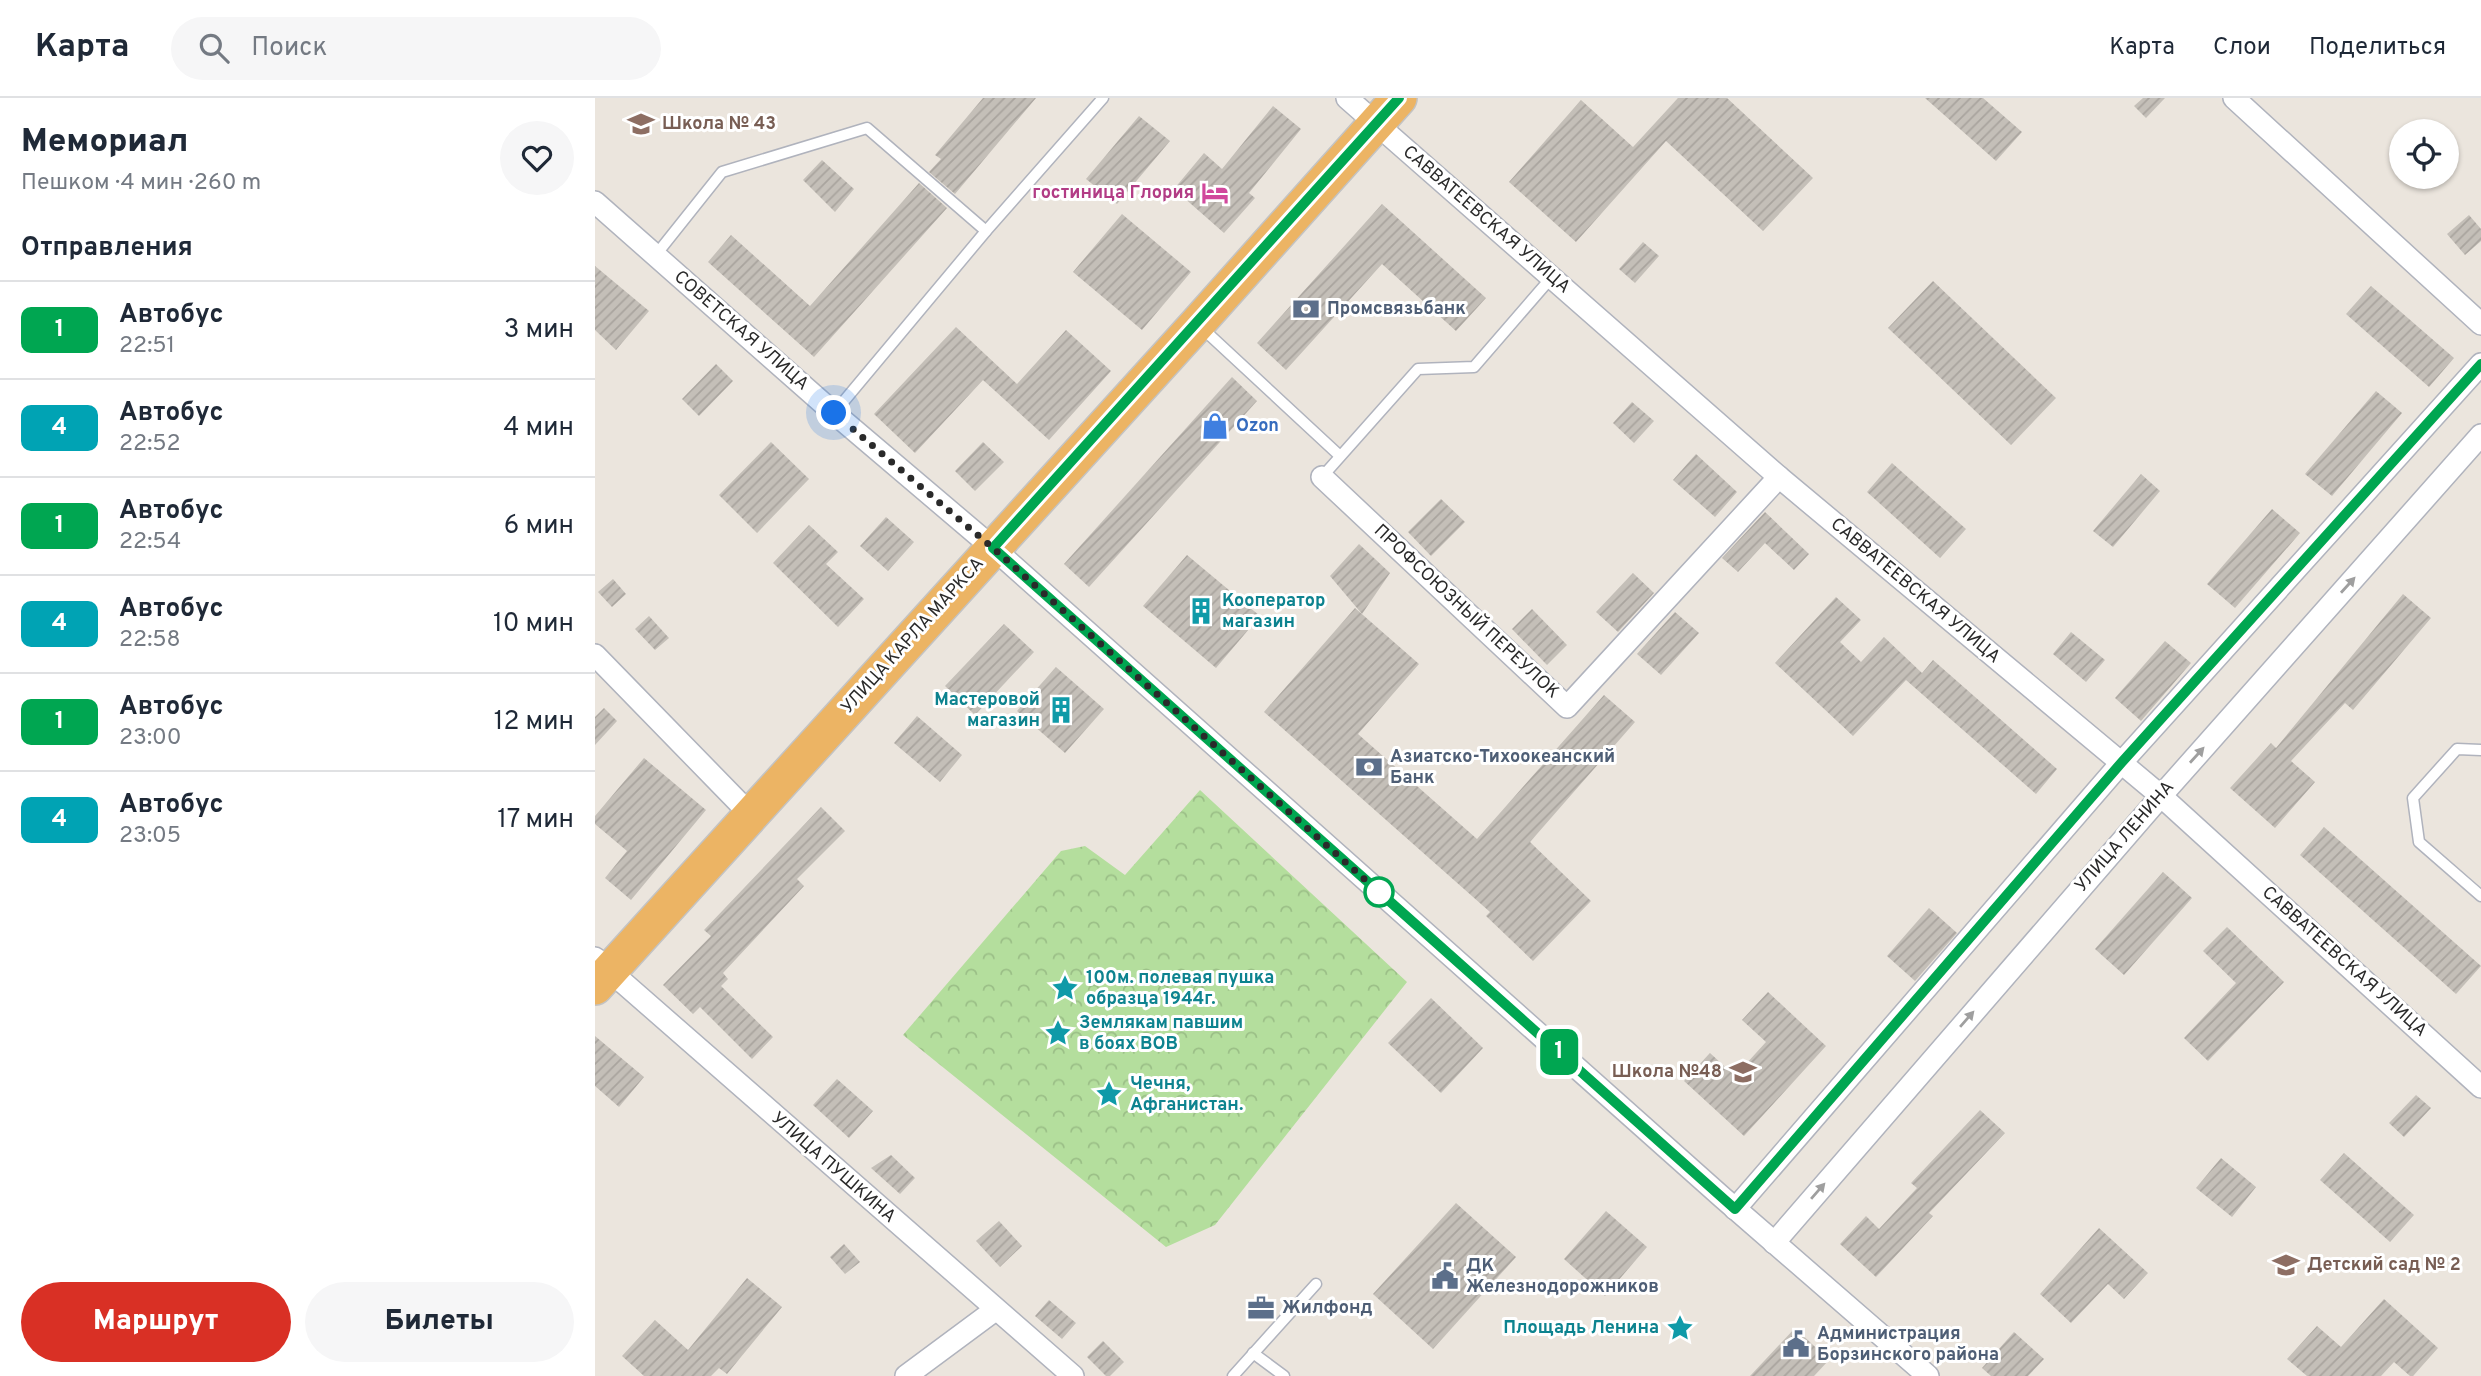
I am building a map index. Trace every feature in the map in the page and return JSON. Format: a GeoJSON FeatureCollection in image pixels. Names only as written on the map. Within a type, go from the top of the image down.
{"type":"FeatureCollection","features":[{"type":"Feature","properties":{"kind":"highway","name":"УЛИЦА КАРЛА МАРКСА"},"geometry":{"type":"LineString","coordinates":[[600,972],[750,814],[1197,324],[1399,98]]}},
{"type":"Feature","properties":{"kind":"street","name":"САВВАТЕЕВСКАЯ УЛИЦА"},"geometry":{"type":"LineString","coordinates":[[1347,98],[1779,477],[2161,796],[2481,1087]]}},
{"type":"Feature","properties":{"kind":"street"},"geometry":{"type":"LineString","coordinates":[[2234,98],[2481,324]]}},
{"type":"Feature","properties":{"kind":"street","name":"СОВЕТСКАЯ УЛИЦА"},"geometry":{"type":"LineString","coordinates":[[595,202],[834,413],[993,548],[1735,1209],[1928,1376]]}},
{"type":"Feature","properties":{"kind":"street"},"geometry":{"type":"LineString","coordinates":[[1735,1209],[2122,762],[2481,364]]}},
{"type":"Feature","properties":{"kind":"street","name":"УЛИЦА ЛЕНИНА"},"geometry":{"type":"LineString","coordinates":[[1774,1243],[2161,796],[2481,435]]}},
{"type":"Feature","properties":{"kind":"street","name":"ПРОФСОЮЗНЫЙ ПЕРЕУЛОК"},"geometry":{"type":"LineString","coordinates":[[1322,477],[1567,706],[1779,477]]}},
{"type":"Feature","properties":{"kind":"street"},"geometry":{"type":"LineString","coordinates":[[595,654],[750,814]]}},
{"type":"Feature","properties":{"kind":"street","name":"УЛИЦА ПУШКИНА"},"geometry":{"type":"LineString","coordinates":[[600,972],[1073,1376]]}},
{"type":"Feature","properties":{"kind":"street"},"geometry":{"type":"LineString","coordinates":[[906,1376],[995,1310]]}},
{"type":"Feature","properties":{"kind":"lane"},"geometry":{"type":"LineString","coordinates":[[834,413],[986,231],[1103,98]]}},
{"type":"Feature","properties":{"kind":"lane"},"geometry":{"type":"LineString","coordinates":[[655,256],[722,172],[867,128],[986,231]]}},
{"type":"Feature","properties":{"kind":"lane"},"geometry":{"type":"LineString","coordinates":[[1322,477],[1417,369],[1474,367],[1552,278]]}},
{"type":"Feature","properties":{"kind":"lane"},"geometry":{"type":"LineString","coordinates":[[1197,324],[1340,456]]}},
{"type":"Feature","properties":{"kind":"lane"},"geometry":{"type":"LineString","coordinates":[[2481,750],[2457,750],[2413,798],[2419,842],[2481,896]]}},
{"type":"Feature","properties":{"kind":"lane"},"geometry":{"type":"LineString","coordinates":[[1233,1376],[1316,1284]]}},
{"type":"Feature","properties":{"kind":"lane"},"geometry":{"type":"LineString","coordinates":[[1253,1353],[1284,1376]]}},
{"type":"Feature","properties":{"kind":"green space"},"geometry":{"type":"Polygon","coordinates":[[[1200,790],[1407,982],[1215,1225],[1166,1247],[903,1035],[1061,851],[1085,846],[1125,875],[1200,790]]]}},
{"type":"Feature","properties":{"kind":"building"},"geometry":{"type":"Polygon","coordinates":[[[983,98],[1036,98],[955,194],[929,172],[941,159],[935,155],[983,98]]]}},
{"type":"Feature","properties":{"kind":"building"},"geometry":{"type":"Polygon","coordinates":[[[1678,98],[1727,98],[1813,178],[1763,231],[1666,141],[1576,242],[1509,182],[1581,100],[1633,147],[1678,98]]]}},
{"type":"Feature","properties":{"kind":"building"},"geometry":{"type":"Polygon","coordinates":[[[1925,98],[1983,98],[2022,132],[1996,161],[1925,98]]]}},
{"type":"Feature","properties":{"kind":"building"},"geometry":{"type":"Polygon","coordinates":[[[2143,98],[2165,98],[2146,118],[2134,106],[2143,98]]]}},
{"type":"Feature","properties":{"kind":"building"},"geometry":{"type":"Polygon","coordinates":[[[1273,106],[1301,129],[1249,193],[1255,198],[1224,233],[1174,189],[1204,153],[1222,169],[1273,106]]]}},
{"type":"Feature","properties":{"kind":"building"},"geometry":{"type":"Polygon","coordinates":[[[1139,116],[1170,141],[1117,204],[1086,179],[1139,116]]]}},
{"type":"Feature","properties":{"kind":"building"},"geometry":{"type":"Polygon","coordinates":[[[822,160],[854,189],[835,212],[803,180],[822,160]]]}},
{"type":"Feature","properties":{"kind":"building"},"geometry":{"type":"Polygon","coordinates":[[[919,183],[947,208],[814,357],[708,262],[731,235],[810,306],[919,183]]]}},
{"type":"Feature","properties":{"kind":"building"},"geometry":{"type":"Polygon","coordinates":[[[1382,204],[1486,298],[1456,331],[1382,264],[1286,370],[1257,343],[1382,204]]]}},
{"type":"Feature","properties":{"kind":"building"},"geometry":{"type":"Polygon","coordinates":[[[1122,214],[1191,272],[1142,330],[1073,272],[1122,214]]]}},
{"type":"Feature","properties":{"kind":"building"},"geometry":{"type":"Polygon","coordinates":[[[2469,215],[2481,229],[2481,241],[2465,255],[2447,234],[2469,215]]]}},
{"type":"Feature","properties":{"kind":"building"},"geometry":{"type":"Polygon","coordinates":[[[1643,242],[1659,256],[1635,283],[1619,269],[1643,242]]]}},
{"type":"Feature","properties":{"kind":"building"},"geometry":{"type":"Polygon","coordinates":[[[595,266],[649,311],[616,350],[595,330],[595,266]]]}},
{"type":"Feature","properties":{"kind":"building"},"geometry":{"type":"Polygon","coordinates":[[[1933,281],[2056,398],[2011,445],[1888,328],[1933,281]]]}},
{"type":"Feature","properties":{"kind":"building"},"geometry":{"type":"Polygon","coordinates":[[[2371,286],[2454,358],[2429,387],[2346,314],[2371,286]]]}},
{"type":"Feature","properties":{"kind":"building"},"geometry":{"type":"Polygon","coordinates":[[[956,327],[1017,384],[1066,330],[1111,371],[1049,440],[983,380],[915,453],[874,414],[956,327]]]}},
{"type":"Feature","properties":{"kind":"building"},"geometry":{"type":"Polygon","coordinates":[[[716,364],[733,381],[699,416],[682,399],[716,364]]]}},
{"type":"Feature","properties":{"kind":"building"},"geometry":{"type":"Polygon","coordinates":[[[1232,377],[1257,401],[1089,587],[1064,564],[1232,377]]]}},
{"type":"Feature","properties":{"kind":"building"},"geometry":{"type":"Polygon","coordinates":[[[2376,391],[2402,413],[2332,496],[2305,474],[2376,391]]]}},
{"type":"Feature","properties":{"kind":"building"},"geometry":{"type":"Polygon","coordinates":[[[1632,402],[1654,421],[1634,443],[1613,423],[1632,402]]]}},
{"type":"Feature","properties":{"kind":"building"},"geometry":{"type":"Polygon","coordinates":[[[771,442],[809,479],[757,533],[719,495],[771,442]]]}},
{"type":"Feature","properties":{"kind":"building"},"geometry":{"type":"Polygon","coordinates":[[[983,442],[1004,462],[975,491],[955,471],[983,442]]]}},
{"type":"Feature","properties":{"kind":"building"},"geometry":{"type":"Polygon","coordinates":[[[1696,454],[1737,492],[1715,517],[1673,480],[1696,454]]]}},
{"type":"Feature","properties":{"kind":"building"},"geometry":{"type":"Polygon","coordinates":[[[1892,463],[1966,529],[1940,558],[1867,492],[1892,463]]]}},
{"type":"Feature","properties":{"kind":"building"},"geometry":{"type":"Polygon","coordinates":[[[2141,474],[2160,491],[2113,547],[2093,531],[2141,474]]]}},
{"type":"Feature","properties":{"kind":"building"},"geometry":{"type":"Polygon","coordinates":[[[1441,499],[1465,522],[1431,556],[1408,532],[1441,499]]]}},
{"type":"Feature","properties":{"kind":"building"},"geometry":{"type":"Polygon","coordinates":[[[2272,509],[2300,533],[2235,608],[2207,584],[2272,509]]]}},
{"type":"Feature","properties":{"kind":"building"},"geometry":{"type":"Polygon","coordinates":[[[1765,512],[1809,554],[1794,570],[1765,543],[1738,572],[1722,558],[1765,512]]]}},
{"type":"Feature","properties":{"kind":"building"},"geometry":{"type":"Polygon","coordinates":[[[886,517],[914,542],[888,571],[860,546],[886,517]]]}},
{"type":"Feature","properties":{"kind":"building"},"geometry":{"type":"Polygon","coordinates":[[[809,525],[838,552],[826,564],[864,599],[838,627],[773,563],[809,525]]]}},
{"type":"Feature","properties":{"kind":"building"},"geometry":{"type":"Polygon","coordinates":[[[1359,544],[1390,573],[1362,614],[1330,576],[1359,544]]]}},
{"type":"Feature","properties":{"kind":"building","name":"Кооператор магазин"},"geometry":{"type":"Polygon","coordinates":[[[1187,555],[1260,616],[1216,668],[1143,606],[1187,555]]]}},
{"type":"Feature","properties":{"kind":"building"},"geometry":{"type":"Polygon","coordinates":[[[1633,573],[1654,593],[1618,632],[1596,612],[1633,573]]]}},
{"type":"Feature","properties":{"kind":"building"},"geometry":{"type":"Polygon","coordinates":[[[613,579],[626,594],[612,607],[598,592],[613,579]]]}},
{"type":"Feature","properties":{"kind":"building"},"geometry":{"type":"Polygon","coordinates":[[[2403,594],[2431,618],[2353,710],[2345,703],[2291,761],[2315,782],[2275,828],[2230,788],[2271,743],[2276,748],[2403,594]]]}},
{"type":"Feature","properties":{"kind":"building"},"geometry":{"type":"Polygon","coordinates":[[[1836,597],[1861,620],[1840,642],[1861,662],[1884,637],[1922,673],[1933,660],[2057,769],[2036,794],[1906,680],[1853,736],[1775,663],[1836,597]]]}},
{"type":"Feature","properties":{"kind":"building"},"geometry":{"type":"Polygon","coordinates":[[[1355,608],[1419,664],[1358,734],[1477,839],[1604,695],[1635,722],[1530,842],[1591,901],[1533,961],[1486,916],[1490,912],[1264,712],[1355,608]]]}},
{"type":"Feature","properties":{"kind":"building"},"geometry":{"type":"Polygon","coordinates":[[[1532,609],[1567,645],[1547,665],[1512,629],[1532,609]]]}},
{"type":"Feature","properties":{"kind":"building"},"geometry":{"type":"Polygon","coordinates":[[[1675,612],[1699,633],[1661,675],[1637,654],[1675,612]]]}},
{"type":"Feature","properties":{"kind":"building"},"geometry":{"type":"Polygon","coordinates":[[[649,616],[669,638],[655,650],[635,629],[649,616]]]}},
{"type":"Feature","properties":{"kind":"building"},"geometry":{"type":"Polygon","coordinates":[[[1004,624],[1034,652],[975,715],[945,686],[1004,624]]]}},
{"type":"Feature","properties":{"kind":"building"},"geometry":{"type":"Polygon","coordinates":[[[2071,632],[2105,660],[2086,682],[2053,654],[2071,632]]]}},
{"type":"Feature","properties":{"kind":"building"},"geometry":{"type":"Polygon","coordinates":[[[2165,641],[2191,663],[2141,721],[2115,698],[2165,641]]]}},
{"type":"Feature","properties":{"kind":"building","name":"Мастеровой магазин"},"geometry":{"type":"Polygon","coordinates":[[[1056,667],[1104,709],[1065,753],[1017,711],[1056,667]]]}},
{"type":"Feature","properties":{"kind":"building"},"geometry":{"type":"Polygon","coordinates":[[[604,708],[617,721],[595,745],[595,717],[604,708]]]}},
{"type":"Feature","properties":{"kind":"building"},"geometry":{"type":"Polygon","coordinates":[[[917,716],[962,755],[940,782],[894,743],[917,716]]]}},
{"type":"Feature","properties":{"kind":"building"},"geometry":{"type":"Polygon","coordinates":[[[644,758],[706,810],[631,900],[605,878],[627,851],[595,824],[595,816],[644,758]]]}},
{"type":"Feature","properties":{"kind":"building"},"geometry":{"type":"Polygon","coordinates":[[[821,807],[845,831],[797,879],[804,886],[723,973],[728,979],[721,986],[773,1037],[752,1059],[700,1007],[693,1014],[663,985],[711,936],[704,930],[821,807]]]}},
{"type":"Feature","properties":{"kind":"building"},"geometry":{"type":"Polygon","coordinates":[[[2324,827],[2481,966],[2456,994],[2300,855],[2324,827]]]}},
{"type":"Feature","properties":{"kind":"building"},"geometry":{"type":"Polygon","coordinates":[[[2163,872],[2192,898],[2124,975],[2095,949],[2163,872]]]}},
{"type":"Feature","properties":{"kind":"building"},"geometry":{"type":"Polygon","coordinates":[[[1929,908],[1957,933],[1915,981],[1887,956],[1929,908]]]}},
{"type":"Feature","properties":{"kind":"building"},"geometry":{"type":"Polygon","coordinates":[[[2227,927],[2284,982],[2208,1061],[2184,1038],[2236,983],[2203,951],[2227,927]]]}},
{"type":"Feature","properties":{"kind":"building"},"geometry":{"type":"Polygon","coordinates":[[[1768,992],[1826,1046],[1744,1136],[1684,1081],[1710,1053],[1735,1076],[1766,1042],[1742,1020],[1768,992]]]}},
{"type":"Feature","properties":{"kind":"building"},"geometry":{"type":"Polygon","coordinates":[[[1431,998],[1483,1048],[1441,1093],[1388,1043],[1431,998]]]}},
{"type":"Feature","properties":{"kind":"building"},"geometry":{"type":"Polygon","coordinates":[[[595,1036],[644,1077],[619,1107],[595,1086],[595,1036]]]}},
{"type":"Feature","properties":{"kind":"building"},"geometry":{"type":"Polygon","coordinates":[[[837,1079],[873,1111],[849,1138],[813,1105],[837,1079]]]}},
{"type":"Feature","properties":{"kind":"building"},"geometry":{"type":"Polygon","coordinates":[[[2416,1095],[2431,1108],[2404,1137],[2389,1123],[2416,1095]]]}},
{"type":"Feature","properties":{"kind":"building"},"geometry":{"type":"Polygon","coordinates":[[[1980,1110],[2005,1133],[1929,1213],[1933,1216],[1876,1277],[1840,1244],[1866,1216],[1879,1229],[1917,1188],[1911,1183],[1980,1110]]]}},
{"type":"Feature","properties":{"kind":"building"},"geometry":{"type":"Polygon","coordinates":[[[2344,1153],[2414,1215],[2390,1242],[2320,1180],[2344,1153]]]}},
{"type":"Feature","properties":{"kind":"building"},"geometry":{"type":"Polygon","coordinates":[[[891,1155],[915,1178],[900,1194],[871,1168],[891,1155]]]}},
{"type":"Feature","properties":{"kind":"building"},"geometry":{"type":"Polygon","coordinates":[[[2221,1158],[2256,1187],[2232,1217],[2196,1188],[2221,1158]]]}},
{"type":"Feature","properties":{"kind":"building","name":"ДК Железнодорожников"},"geometry":{"type":"Polygon","coordinates":[[[1456,1203],[1516,1257],[1433,1349],[1373,1294],[1456,1203]]]}},
{"type":"Feature","properties":{"kind":"building"},"geometry":{"type":"Polygon","coordinates":[[[1606,1211],[1647,1247],[1605,1296],[1564,1259],[1606,1211]]]}},
{"type":"Feature","properties":{"kind":"building"},"geometry":{"type":"Polygon","coordinates":[[[999,1221],[1022,1246],[1000,1267],[976,1241],[999,1221]]]}},
{"type":"Feature","properties":{"kind":"building"},"geometry":{"type":"Polygon","coordinates":[[[2099,1228],[2148,1273],[2124,1299],[2108,1284],[2071,1323],[2040,1294],[2099,1228]]]}},
{"type":"Feature","properties":{"kind":"building"},"geometry":{"type":"Polygon","coordinates":[[[844,1244],[860,1262],[845,1274],[830,1257],[844,1244]]]}},
{"type":"Feature","properties":{"kind":"building"},"geometry":{"type":"Polygon","coordinates":[[[747,1278],[782,1307],[727,1374],[719,1368],[711,1376],[644,1376],[622,1356],[655,1320],[688,1350],[747,1278]]]}},
{"type":"Feature","properties":{"kind":"building"},"geometry":{"type":"Polygon","coordinates":[[[2384,1299],[2438,1348],[2413,1376],[2394,1362],[2381,1376],[2307,1376],[2287,1359],[2317,1326],[2341,1347],[2384,1299]]]}},
{"type":"Feature","properties":{"kind":"building"},"geometry":{"type":"Polygon","coordinates":[[[1049,1300],[1076,1323],[1062,1339],[1035,1316],[1049,1300]]]}},
{"type":"Feature","properties":{"kind":"building","name":"Администрация Борзинского района"},"geometry":{"type":"Polygon","coordinates":[[[1795,1328],[1829,1360],[1814,1376],[1750,1376],[1795,1328]]]}},
{"type":"Feature","properties":{"kind":"building"},"geometry":{"type":"Polygon","coordinates":[[[2014,1332],[2044,1359],[2028,1376],[1991,1376],[1982,1368],[2014,1332]]]}},
{"type":"Feature","properties":{"kind":"building"},"geometry":{"type":"Polygon","coordinates":[[[1103,1341],[1124,1362],[1110,1376],[1106,1376],[1087,1357],[1103,1341]]]}},
{"type":"Feature","properties":{"kind":"bus line","name":"1"},"geometry":{"type":"LineString","coordinates":[[1399,98],[993,548],[1735,1209],[2122,762],[2481,364]]}},
{"type":"Feature","properties":{"kind":"place","name":"Школа № 43"},"geometry":{"type":"Point","coordinates":[641,124]}},
{"type":"Feature","properties":{"kind":"place","name":"гостиница Глория"},"geometry":{"type":"Point","coordinates":[1215,193]}},
{"type":"Feature","properties":{"kind":"place","name":"Промсвязьбанк"},"geometry":{"type":"Point","coordinates":[1306,309]}},
{"type":"Feature","properties":{"kind":"place","name":"Ozon"},"geometry":{"type":"Point","coordinates":[1215,426]}},
{"type":"Feature","properties":{"kind":"place","name":"Кооператор магазин"},"geometry":{"type":"Point","coordinates":[1201,611]}},
{"type":"Feature","properties":{"kind":"place","name":"Мастеровой магазин"},"geometry":{"type":"Point","coordinates":[1061,710]}},
{"type":"Feature","properties":{"kind":"place","name":"Азиатско-Тихоокеанский Банк"},"geometry":{"type":"Point","coordinates":[1369,767]}},
{"type":"Feature","properties":{"kind":"place","name":"100м. полевая пушка образца 1944г."},"geometry":{"type":"Point","coordinates":[1065,988]}},
{"type":"Feature","properties":{"kind":"place","name":"Землякам павшим в боях ВОВ"},"geometry":{"type":"Point","coordinates":[1058,1033]}},
{"type":"Feature","properties":{"kind":"place","name":"Школа №48"},"geometry":{"type":"Point","coordinates":[1743,1072]}},
{"type":"Feature","properties":{"kind":"place","name":"Чечня, Афганистан."},"geometry":{"type":"Point","coordinates":[1109,1094]}},
{"type":"Feature","properties":{"kind":"place","name":"Детский сад № 2"},"geometry":{"type":"Point","coordinates":[2286,1265]}},
{"type":"Feature","properties":{"kind":"place","name":"ДК Железнодорожников"},"geometry":{"type":"Point","coordinates":[1445,1276]}},
{"type":"Feature","properties":{"kind":"place","name":"Жилфонд"},"geometry":{"type":"Point","coordinates":[1261,1308]}},
{"type":"Feature","properties":{"kind":"place","name":"Площадь Ленина"},"geometry":{"type":"Point","coordinates":[1680,1328]}},
{"type":"Feature","properties":{"kind":"place","name":"Администрация Борзинского района"},"geometry":{"type":"Point","coordinates":[1796,1344]}},
{"type":"Feature","properties":{"kind":"route"},"geometry":{"type":"LineString","coordinates":[[834,413],[993,548],[1389,901],[1379,892]]}}]}
